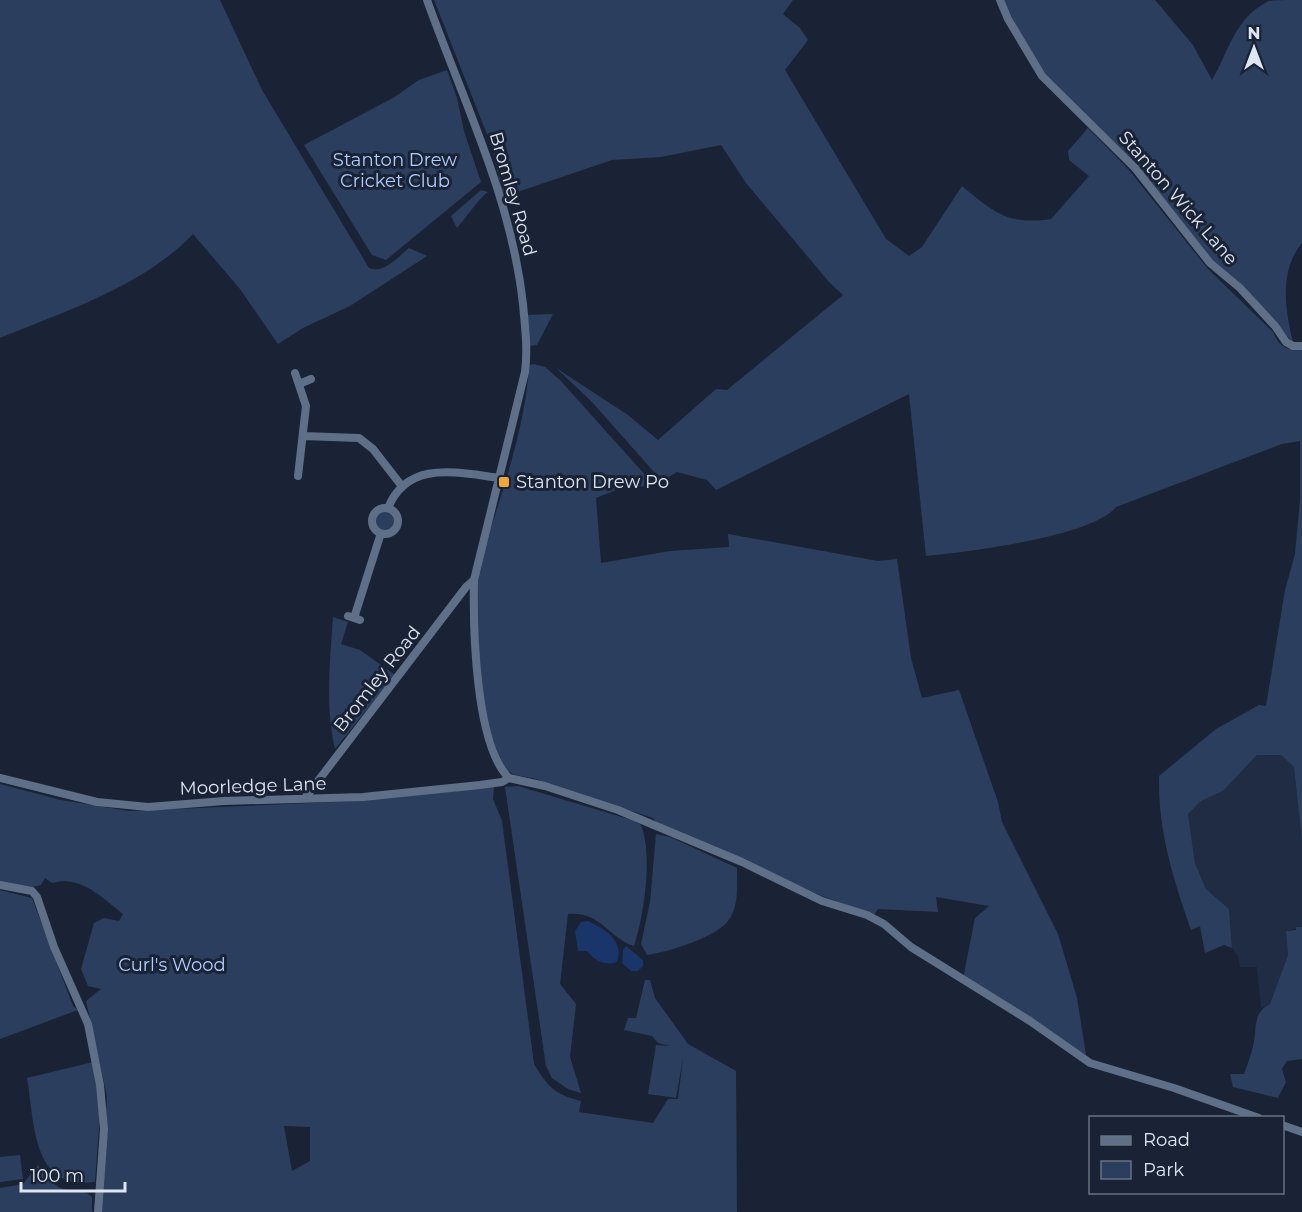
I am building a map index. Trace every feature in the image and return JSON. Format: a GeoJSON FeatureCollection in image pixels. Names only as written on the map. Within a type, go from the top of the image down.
{"type":"FeatureCollection","features":[{"type":"Feature","properties":{"kind":"street","name":"Bromley Road"},"geometry":{"type":"LineString","coordinates":[[427,0],[451,66],[484,142],[517,259],[527,357],[501,477],[474,580],[478,691],[493,749],[509,778]]}},
{"type":"Feature","properties":{"kind":"street","name":"Stanton Wick Lane"},"geometry":{"type":"LineString","coordinates":[[1000,0],[1008,19],[1042,76],[1135,168],[1210,263],[1240,288],[1275,326],[1286,342],[1293,346],[1302,346]]}},
{"type":"Feature","properties":{"kind":"street"},"geometry":{"type":"LineString","coordinates":[[295,373],[306,406],[298,476]]}},
{"type":"Feature","properties":{"kind":"street"},"geometry":{"type":"LineString","coordinates":[[299,384],[311,379]]}},
{"type":"Feature","properties":{"kind":"street"},"geometry":{"type":"LineString","coordinates":[[303,436],[358,438],[373,449],[401,485]]}},
{"type":"Feature","properties":{"kind":"street"},"geometry":{"type":"LineString","coordinates":[[388,508],[401,485],[420,476],[442,472],[501,477]]}},
{"type":"Feature","properties":{"kind":"street"},"geometry":{"type":"LineString","coordinates":[[388,508],[396,514],[397,525],[390,532],[381,533],[374,527],[373,516],[380,509],[388,508]]}},
{"type":"Feature","properties":{"kind":"street"},"geometry":{"type":"LineString","coordinates":[[354,618],[381,533]]}},
{"type":"Feature","properties":{"kind":"street","name":"Bromley Road"},"geometry":{"type":"LineString","coordinates":[[305,798],[466,587],[474,580]]}},
{"type":"Feature","properties":{"kind":"street","name":"Moorledge Lane"},"geometry":{"type":"LineString","coordinates":[[0,778],[126,807],[411,792],[502,782],[509,778]]}},
{"type":"Feature","properties":{"kind":"street"},"geometry":{"type":"LineString","coordinates":[[509,778],[545,786],[618,810],[742,862],[822,900],[867,915],[884,924],[911,947],[1021,1015],[1090,1063],[1174,1088],[1253,1116]]}},
{"type":"Feature","properties":{"kind":"street"},"geometry":{"type":"LineString","coordinates":[[0,885],[32,891],[36,897],[54,947],[88,1024],[104,1110],[98,1212]]}},
{"type":"Feature","properties":{"kind":"street"},"geometry":{"type":"LineString","coordinates":[[1284,1126],[1302,1132]]}},
{"type":"Feature","properties":{"kind":"shaded area"},"geometry":{"type":"Polygon","coordinates":[[[1257,755],[1281,755],[1294,766],[1302,841],[1302,927],[1286,931],[1288,955],[1270,1004],[1261,1008],[1257,967],[1240,967],[1238,956],[1232,948],[1229,909],[1206,889],[1195,863],[1188,814],[1201,801],[1223,791],[1257,755]]]}},
{"type":"Feature","properties":{"kind":"shaded area"},"geometry":{"type":"Polygon","coordinates":[[[588,921],[607,932],[616,942],[619,955],[617,962],[604,963],[587,951],[578,951],[575,931],[581,922],[588,921]]]}},
{"type":"Feature","properties":{"kind":"shaded area"},"geometry":{"type":"Polygon","coordinates":[[[626,946],[643,960],[643,966],[638,971],[631,971],[622,963],[623,950],[626,946]]]}},
{"type":"Feature","properties":{"kind":"green space"},"geometry":{"type":"Polygon","coordinates":[[[0,0],[220,0],[262,90],[369,268],[385,267],[409,248],[427,256],[350,306],[303,328],[278,344],[240,289],[193,234],[174,252],[128,282],[77,307],[0,338],[0,0]]]}},
{"type":"Feature","properties":{"kind":"green space"},"geometry":{"type":"Polygon","coordinates":[[[434,0],[793,0],[783,14],[800,28],[808,40],[785,70],[886,239],[909,256],[922,247],[962,186],[1002,215],[1023,220],[1051,219],[1089,176],[1069,160],[1068,151],[1088,128],[1129,170],[1208,269],[1273,332],[1281,344],[1292,350],[1302,350],[1302,841],[1294,767],[1281,755],[1257,755],[1223,791],[1201,801],[1188,814],[1195,863],[1206,889],[1229,909],[1232,948],[1224,945],[1205,953],[1200,926],[1191,930],[1164,835],[1159,776],[1216,729],[1259,705],[1266,706],[1285,590],[1295,554],[1300,500],[1300,441],[1282,444],[1116,507],[1103,518],[1056,535],[997,547],[926,556],[909,394],[716,490],[707,480],[677,472],[662,481],[592,402],[556,368],[628,415],[658,440],[716,389],[727,390],[843,295],[829,282],[746,183],[721,145],[661,157],[612,160],[503,197],[492,147],[434,0]]]}},
{"type":"Feature","properties":{"kind":"green space"},"geometry":{"type":"Polygon","coordinates":[[[1004,0],[1155,0],[1193,45],[1212,80],[1234,36],[1248,16],[1257,8],[1269,1],[1302,0],[1302,243],[1290,266],[1286,291],[1293,342],[1210,259],[1136,164],[1043,72],[1004,0]]]}},
{"type":"Feature","properties":{"kind":"green space","name":"Stanton Drew Cricket Club"},"geometry":{"type":"Polygon","coordinates":[[[447,70],[481,182],[386,260],[372,255],[304,145],[393,98],[419,80],[447,70]]]}},
{"type":"Feature","properties":{"kind":"green space"},"geometry":{"type":"Polygon","coordinates":[[[481,190],[488,192],[457,228],[451,216],[481,190]]]}},
{"type":"Feature","properties":{"kind":"green space"},"geometry":{"type":"Polygon","coordinates":[[[553,314],[537,345],[529,346],[526,315],[553,314]]]}},
{"type":"Feature","properties":{"kind":"green space"},"geometry":{"type":"Polygon","coordinates":[[[529,365],[545,367],[560,380],[655,486],[624,487],[596,498],[601,563],[670,551],[729,547],[728,534],[878,561],[897,559],[911,658],[922,698],[959,690],[998,802],[1002,822],[1058,934],[1077,998],[1086,1055],[1063,1042],[1029,1016],[963,979],[975,918],[989,906],[936,897],[938,912],[878,909],[874,915],[822,896],[656,822],[653,818],[533,778],[513,774],[507,770],[496,749],[484,700],[477,644],[476,593],[481,558],[517,440],[525,402],[529,365]]]}},
{"type":"Feature","properties":{"kind":"green space"},"geometry":{"type":"Polygon","coordinates":[[[385,512],[391,515],[394,521],[391,527],[385,530],[379,527],[376,521],[379,515],[385,512]]]}},
{"type":"Feature","properties":{"kind":"green space"},"geometry":{"type":"Polygon","coordinates":[[[333,617],[348,622],[341,644],[360,650],[395,675],[335,749],[329,700],[333,617]]]}},
{"type":"Feature","properties":{"kind":"green space","name":"Curl's Wood"},"geometry":{"type":"Polygon","coordinates":[[[0,784],[61,800],[129,811],[356,801],[494,787],[493,799],[502,821],[534,1064],[543,1078],[558,1092],[581,1101],[579,1112],[653,1123],[668,1099],[678,1099],[683,1058],[676,1098],[648,1094],[656,1045],[670,1046],[658,1043],[652,1036],[624,1030],[628,1018],[636,1018],[645,980],[650,980],[655,998],[688,1044],[736,1071],[737,1212],[101,1212],[107,1096],[86,1001],[101,989],[88,986],[81,969],[94,923],[104,918],[119,921],[123,914],[90,889],[72,882],[52,883],[45,878],[41,885],[33,887],[0,882],[0,784]],[[284,1126],[292,1171],[310,1161],[310,1127],[284,1126]]]}},
{"type":"Feature","properties":{"kind":"green space"},"geometry":{"type":"Polygon","coordinates":[[[518,786],[632,820],[641,825],[645,837],[646,886],[634,946],[588,916],[568,914],[560,984],[576,1004],[570,1057],[581,1093],[568,1089],[552,1078],[546,1066],[505,787],[518,786]]]}},
{"type":"Feature","properties":{"kind":"green space"},"geometry":{"type":"Polygon","coordinates":[[[656,834],[670,837],[737,868],[737,894],[733,912],[724,925],[680,947],[647,955],[641,944],[650,902],[656,834]]]}},
{"type":"Feature","properties":{"kind":"green space"},"geometry":{"type":"Polygon","coordinates":[[[0,890],[32,898],[73,1006],[78,1010],[0,1039],[0,890]]]}},
{"type":"Feature","properties":{"kind":"green space"},"geometry":{"type":"Polygon","coordinates":[[[1296,927],[1302,927],[1302,1059],[1287,1061],[1282,1069],[1286,1082],[1278,1098],[1233,1087],[1230,1074],[1244,1074],[1252,1050],[1256,1022],[1260,1012],[1270,1004],[1288,955],[1286,931],[1296,930],[1296,927]]]}},
{"type":"Feature","properties":{"kind":"green space"},"geometry":{"type":"Polygon","coordinates":[[[93,1062],[100,1114],[95,1182],[74,1182],[58,1176],[47,1165],[40,1150],[35,1133],[27,1078],[93,1062]]]}},
{"type":"Feature","properties":{"kind":"green space"},"geometry":{"type":"Polygon","coordinates":[[[20,1155],[23,1179],[0,1182],[0,1157],[20,1155]]]}},
{"type":"Feature","properties":{"kind":"green space"},"geometry":{"type":"Polygon","coordinates":[[[38,1165],[55,1185],[92,1197],[92,1212],[0,1212],[0,1188],[23,1184],[38,1165]]]}},
{"type":"Feature","properties":{"kind":"place","name":"Stanton Drew Po"},"geometry":{"type":"Point","coordinates":[504,482]}}]}
